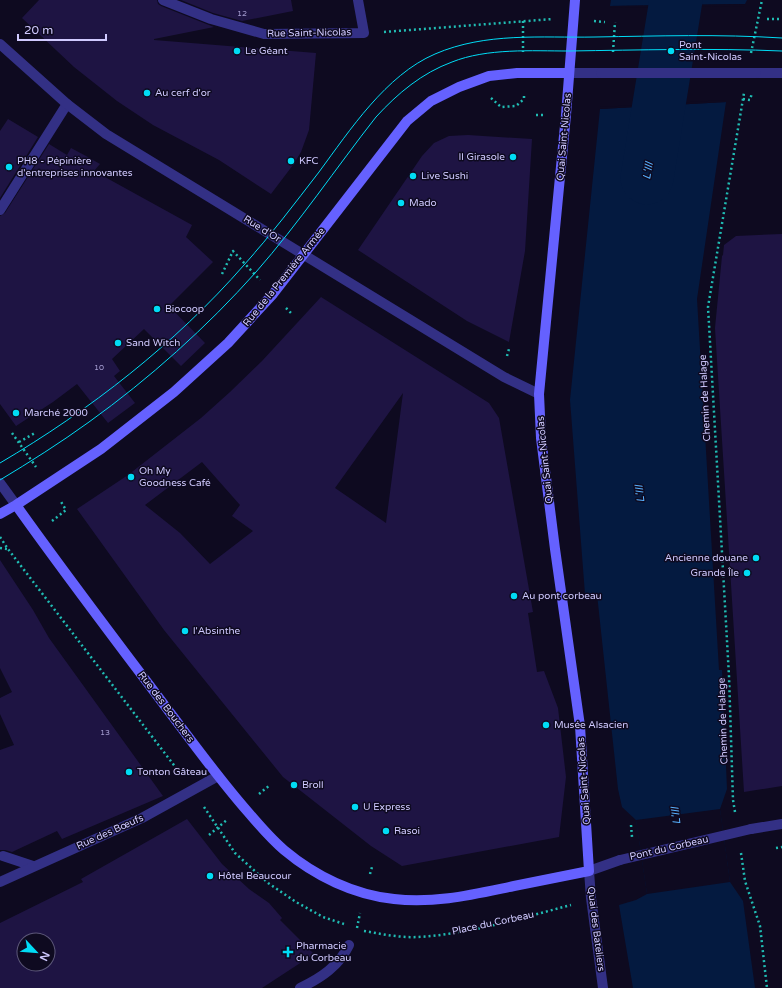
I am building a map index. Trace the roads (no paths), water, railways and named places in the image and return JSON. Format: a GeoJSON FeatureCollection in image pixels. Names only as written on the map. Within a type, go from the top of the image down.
{"type":"FeatureCollection","features":[{"type":"Feature","properties":{"kind":"street","name":"Rue Saint-Nicolas"},"geometry":{"type":"LineString","coordinates":[[163,0],[211,19],[264,34],[364,33],[358,0]]}},
{"type":"Feature","properties":{"kind":"street","name":"Quai Saint-Nicolas"},"geometry":{"type":"LineString","coordinates":[[574,0],[566,115],[539,394],[542,453],[580,726],[589,871]]}},
{"type":"Feature","properties":{"kind":"street","name":"Rue d'Or"},"geometry":{"type":"LineString","coordinates":[[0,44],[67,104],[106,134],[504,377],[539,394]]}},
{"type":"Feature","properties":{"kind":"street","name":"Rue de la Première Armée"},"geometry":{"type":"LineString","coordinates":[[0,514],[101,449],[174,392],[228,343],[273,294],[407,121],[432,101],[459,87],[489,76],[517,73],[569,73]]}},
{"type":"Feature","properties":{"kind":"street"},"geometry":{"type":"LineString","coordinates":[[569,73],[782,73]]}},
{"type":"Feature","properties":{"kind":"street"},"geometry":{"type":"LineString","coordinates":[[0,210],[67,104]]}},
{"type":"Feature","properties":{"kind":"street","name":"Rue des Bouchers"},"geometry":{"type":"LineString","coordinates":[[0,483],[218,776],[265,831],[284,850],[304,865],[344,887],[366,894],[394,900],[434,900],[457,898],[589,871]]}},
{"type":"Feature","properties":{"kind":"street","name":"Rue des Bœufs"},"geometry":{"type":"LineString","coordinates":[[0,882],[142,818],[218,776]]}},
{"type":"Feature","properties":{"kind":"street","name":"Pont du Corbeau"},"geometry":{"type":"LineString","coordinates":[[589,871],[620,860],[751,829],[782,824]]}},
{"type":"Feature","properties":{"kind":"street"},"geometry":{"type":"LineString","coordinates":[[3,856],[33,866]]}},
{"type":"Feature","properties":{"kind":"street","name":"Quai des Bateliers"},"geometry":{"type":"LineString","coordinates":[[589,871],[591,898],[603,988]]}},
{"type":"Feature","properties":{"kind":"street"},"geometry":{"type":"LineString","coordinates":[[300,988],[332,969],[346,952],[349,945]]}},
{"type":"Feature","properties":{"kind":"water"},"geometry":{"type":"Polygon","coordinates":[[[611,0],[747,0],[745,4],[610,6],[611,0]]]}},
{"type":"Feature","properties":{"kind":"water"},"geometry":{"type":"Polygon","coordinates":[[[726,102],[697,299],[719,670],[722,670],[727,789],[720,809],[730,882],[743,901],[755,988],[633,988],[619,905],[636,900],[647,894],[636,820],[622,807],[618,789],[597,594],[585,594],[570,400],[600,109],[726,102]]]}},
{"type":"Feature","properties":{"kind":"waterway","name":"L'Ill"},"geometry":{"type":"LineString","coordinates":[[647,178],[676,0]]}},
{"type":"Feature","properties":{"kind":"tram line"},"geometry":{"type":"LineString","coordinates":[[0,463],[33,443],[99,398],[130,374],[189,322],[217,294],[264,242],[370,105],[385,89],[417,63],[454,47],[494,39],[534,37],[688,36],[782,38]]}},
{"type":"Feature","properties":{"kind":"tram line"},"geometry":{"type":"LineString","coordinates":[[0,480],[78,430],[134,388],[177,352],[218,313],[256,272],[302,215],[376,117],[402,92],[431,72],[452,62],[480,54],[510,51],[702,49],[782,51]]}},
{"type":"Feature","properties":{"kind":"place","name":"Le Géant"},"geometry":{"type":"Point","coordinates":[237,51]}},
{"type":"Feature","properties":{"kind":"place","name":"Pont Saint-Nicolas"},"geometry":{"type":"Point","coordinates":[671,51]}},
{"type":"Feature","properties":{"kind":"place","name":"Au cerf d'or"},"geometry":{"type":"Point","coordinates":[147,93]}},
{"type":"Feature","properties":{"kind":"place","name":"Il Girasole"},"geometry":{"type":"Point","coordinates":[513,157]}},
{"type":"Feature","properties":{"kind":"place","name":"KFC"},"geometry":{"type":"Point","coordinates":[291,161]}},
{"type":"Feature","properties":{"kind":"place","name":"PH8 - Pépinière d'entreprises innovantes"},"geometry":{"type":"Point","coordinates":[9,167]}},
{"type":"Feature","properties":{"kind":"place","name":"Live Sushi"},"geometry":{"type":"Point","coordinates":[413,176]}},
{"type":"Feature","properties":{"kind":"place","name":"Mado"},"geometry":{"type":"Point","coordinates":[401,203]}},
{"type":"Feature","properties":{"kind":"place","name":"Biocoop"},"geometry":{"type":"Point","coordinates":[157,309]}},
{"type":"Feature","properties":{"kind":"place","name":"Sand Witch"},"geometry":{"type":"Point","coordinates":[118,343]}},
{"type":"Feature","properties":{"kind":"place","name":"Marché 2000"},"geometry":{"type":"Point","coordinates":[16,413]}},
{"type":"Feature","properties":{"kind":"place","name":"Oh My Goodness Café"},"geometry":{"type":"Point","coordinates":[131,477]}},
{"type":"Feature","properties":{"kind":"place","name":"Ancienne douane"},"geometry":{"type":"Point","coordinates":[756,558]}},
{"type":"Feature","properties":{"kind":"place","name":"Grande Île"},"geometry":{"type":"Point","coordinates":[747,573]}},
{"type":"Feature","properties":{"kind":"place","name":"Au pont corbeau"},"geometry":{"type":"Point","coordinates":[514,596]}},
{"type":"Feature","properties":{"kind":"place","name":"l'Absinthe"},"geometry":{"type":"Point","coordinates":[185,631]}},
{"type":"Feature","properties":{"kind":"place","name":"Musée Alsacien"},"geometry":{"type":"Point","coordinates":[546,725]}},
{"type":"Feature","properties":{"kind":"place","name":"Tonton Gâteau"},"geometry":{"type":"Point","coordinates":[129,772]}},
{"type":"Feature","properties":{"kind":"place","name":"Broll"},"geometry":{"type":"Point","coordinates":[294,785]}},
{"type":"Feature","properties":{"kind":"place","name":"U Express"},"geometry":{"type":"Point","coordinates":[355,807]}},
{"type":"Feature","properties":{"kind":"place","name":"Rasoi"},"geometry":{"type":"Point","coordinates":[386,831]}},
{"type":"Feature","properties":{"kind":"place","name":"Hôtel Beaucour"},"geometry":{"type":"Point","coordinates":[210,876]}},
{"type":"Feature","properties":{"kind":"place","name":"Pharmacie du Corbeau"},"geometry":{"type":"Point","coordinates":[288,952]}}]}
